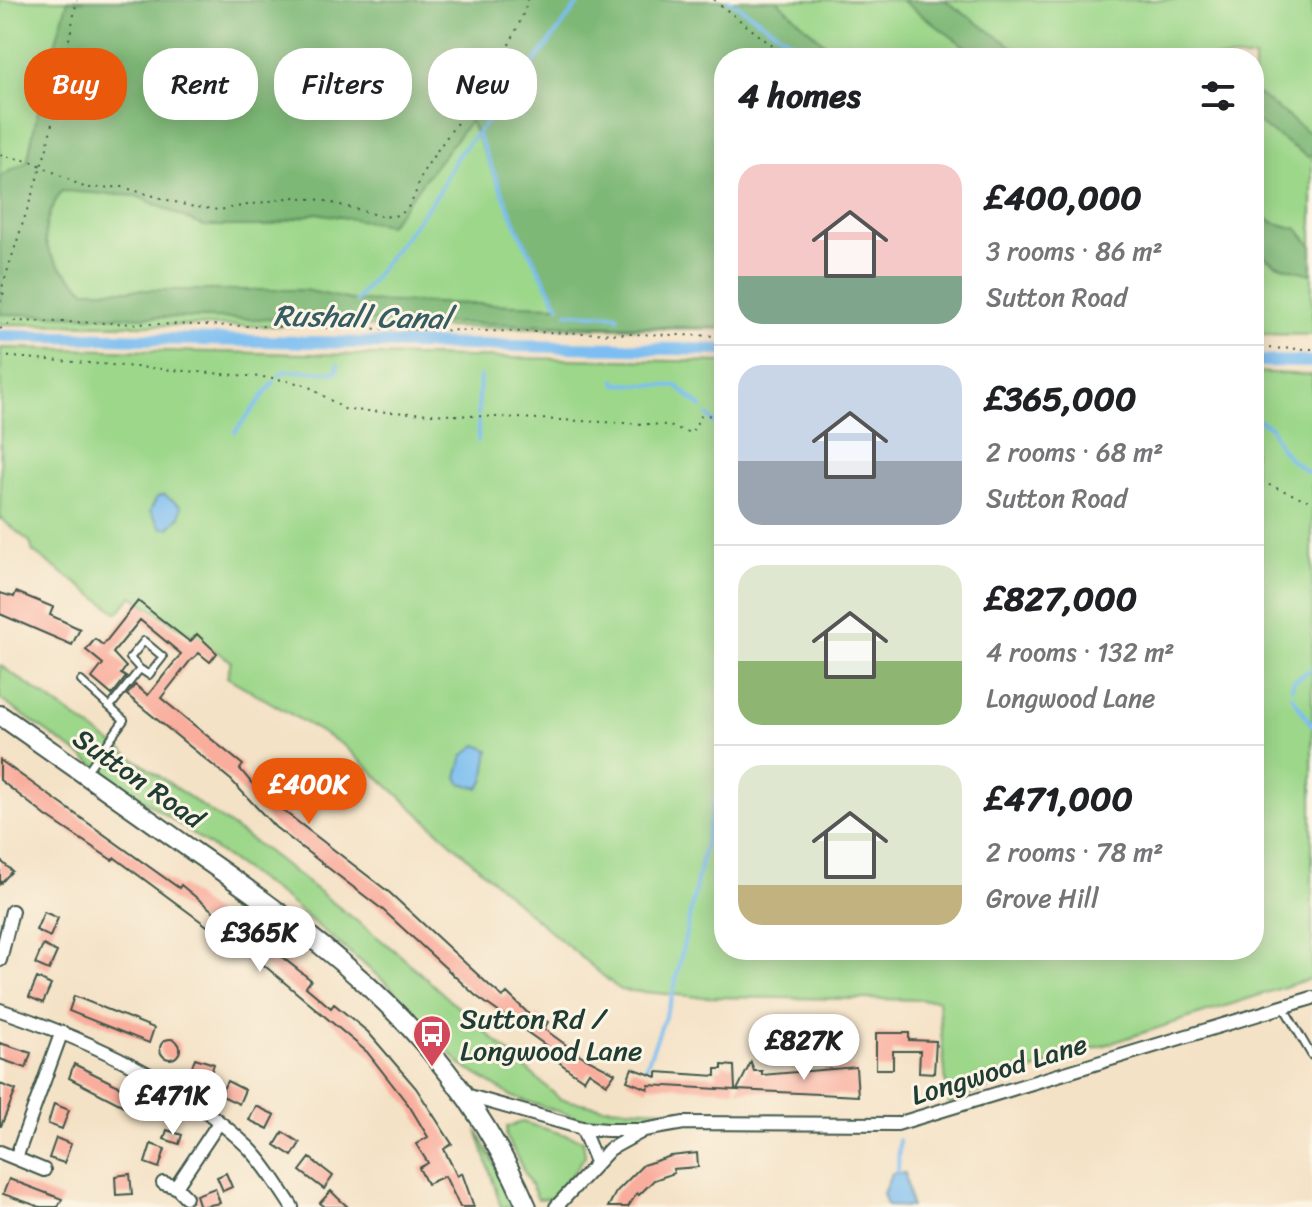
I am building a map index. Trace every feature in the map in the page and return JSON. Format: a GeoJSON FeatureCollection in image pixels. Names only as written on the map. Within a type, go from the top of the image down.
{"type":"FeatureCollection","features":[{"type":"Feature","properties":{"kind":"main road","name":"Sutton Road"},"geometry":{"type":"LineString","coordinates":[[0,715],[279,910],[342,960],[416,1032],[469,1096],[511,1170],[527,1207]]}},
{"type":"Feature","properties":{"kind":"street"},"geometry":{"type":"LineString","coordinates":[[0,960],[12,907]]}},
{"type":"Feature","properties":{"kind":"street","name":"Longwood Lane"},"geometry":{"type":"LineString","coordinates":[[469,1096],[582,1128],[644,1130],[684,1123],[897,1124],[1312,998]]}},
{"type":"Feature","properties":{"kind":"street"},"geometry":{"type":"LineString","coordinates":[[0,1010],[134,1066],[179,1092],[249,1148],[292,1207]]}},
{"type":"Feature","properties":{"kind":"street"},"geometry":{"type":"LineString","coordinates":[[16,1158],[61,1034]]}},
{"type":"Feature","properties":{"kind":"street"},"geometry":{"type":"LineString","coordinates":[[186,1197],[169,1185],[218,1124]]}},
{"type":"Feature","properties":{"kind":"street"},"geometry":{"type":"LineString","coordinates":[[582,1128],[596,1162]]}},
{"type":"Feature","properties":{"kind":"street","name":"Longwood Lane"},"geometry":{"type":"LineString","coordinates":[[556,1207],[610,1149],[644,1130]]}},
{"type":"Feature","properties":{"kind":"street"},"geometry":{"type":"LineString","coordinates":[[0,1152],[44,1170]]}},
{"type":"Feature","properties":{"kind":"lane"},"geometry":{"type":"LineString","coordinates":[[144,641],[163,657],[149,675],[140,669],[130,658],[144,641]]}},
{"type":"Feature","properties":{"kind":"lane"},"geometry":{"type":"LineString","coordinates":[[110,707],[140,669]]}},
{"type":"Feature","properties":{"kind":"lane"},"geometry":{"type":"LineString","coordinates":[[81,681],[124,720],[84,774]]}},
{"type":"Feature","properties":{"kind":"lane"},"geometry":{"type":"LineString","coordinates":[[1284,1008],[1312,1056]]}},
{"type":"Feature","properties":{"kind":"path"},"geometry":{"type":"LineString","coordinates":[[0,302],[41,166],[77,0]]}},
{"type":"Feature","properties":{"kind":"path"},"geometry":{"type":"LineString","coordinates":[[0,155],[41,166],[86,188],[122,187],[204,208],[219,210],[293,197],[322,200],[384,217],[402,212],[417,189],[422,173],[491,79],[521,23],[528,0]]}},
{"type":"Feature","properties":{"kind":"path"},"geometry":{"type":"LineString","coordinates":[[714,0],[775,48]]}},
{"type":"Feature","properties":{"kind":"path"},"geometry":{"type":"LineString","coordinates":[[0,294],[4,291]]}},
{"type":"Feature","properties":{"kind":"path"},"geometry":{"type":"LineString","coordinates":[[0,329],[13,321],[714,336]]}},
{"type":"Feature","properties":{"kind":"path"},"geometry":{"type":"LineString","coordinates":[[1264,348],[1312,349]]}},
{"type":"Feature","properties":{"kind":"path"},"geometry":{"type":"LineString","coordinates":[[0,356],[273,378],[306,385],[346,410],[666,425],[691,433],[701,416],[714,415]]}},
{"type":"Feature","properties":{"kind":"path"},"geometry":{"type":"LineString","coordinates":[[1264,483],[1312,502]]}},
{"type":"Feature","properties":{"kind":"green space"},"geometry":{"type":"Polygon","coordinates":[[[0,0],[1312,0],[1312,335],[1264,334],[1264,48],[714,48],[714,329],[0,324],[0,0]]]}},
{"type":"Feature","properties":{"kind":"green space"},"geometry":{"type":"Polygon","coordinates":[[[68,0],[777,0],[829,48],[714,48],[714,328],[0,314],[0,176],[27,162],[36,120],[127,120],[127,48],[54,48],[68,0]],[[470,121],[389,225],[316,213],[266,226],[203,226],[137,196],[61,191],[47,223],[45,235],[52,256],[85,290],[305,290],[356,301],[558,306],[522,238],[470,121]]]}},
{"type":"Feature","properties":{"kind":"green space"},"geometry":{"type":"Polygon","coordinates":[[[901,0],[944,0],[1014,48],[967,48],[901,0]]]}},
{"type":"Feature","properties":{"kind":"green space"},"geometry":{"type":"Polygon","coordinates":[[[1264,99],[1312,135],[1312,156],[1308,157],[1264,127],[1264,99]]]}},
{"type":"Feature","properties":{"kind":"green space"},"geometry":{"type":"Polygon","coordinates":[[[1264,214],[1272,222],[1298,229],[1312,246],[1312,274],[1271,261],[1264,255],[1264,214]]]}},
{"type":"Feature","properties":{"kind":"green space"},"geometry":{"type":"Polygon","coordinates":[[[1,348],[714,362],[714,960],[1264,960],[1264,373],[1312,375],[1312,978],[1062,1059],[948,1104],[938,1000],[700,997],[620,990],[530,914],[343,745],[227,677],[231,661],[132,596],[118,613],[33,552],[30,542],[0,518],[1,348]]]}},
{"type":"Feature","properties":{"kind":"green space"},"geometry":{"type":"Polygon","coordinates":[[[0,665],[268,852],[399,954],[560,1099],[602,1107],[690,1111],[633,1126],[598,1124],[513,1097],[461,1065],[392,988],[287,900],[0,699],[0,665]]]}},
{"type":"Feature","properties":{"kind":"green space"},"geometry":{"type":"Polygon","coordinates":[[[522,1122],[583,1140],[585,1156],[556,1198],[538,1199],[506,1136],[507,1127],[522,1122]]]}},
{"type":"Feature","properties":{"kind":"green space"},"geometry":{"type":"Polygon","coordinates":[[[477,1130],[517,1207],[501,1207],[477,1130]]]}},
{"type":"Feature","properties":{"kind":"water"},"geometry":{"type":"Polygon","coordinates":[[[164,495],[181,506],[180,516],[169,528],[162,528],[150,511],[157,497],[164,495]]]}},
{"type":"Feature","properties":{"kind":"water"},"geometry":{"type":"Polygon","coordinates":[[[477,745],[489,750],[484,782],[479,788],[460,783],[457,777],[463,756],[477,745]]]}},
{"type":"Feature","properties":{"kind":"water"},"geometry":{"type":"Polygon","coordinates":[[[892,1173],[905,1173],[911,1207],[887,1206],[883,1193],[892,1173]]]}},
{"type":"Feature","properties":{"kind":"building"},"geometry":{"type":"Polygon","coordinates":[[[16,592],[53,607],[50,615],[80,629],[72,645],[0,614],[0,593],[14,597],[16,592]]]}},
{"type":"Feature","properties":{"kind":"building"},"geometry":{"type":"Polygon","coordinates":[[[138,601],[190,642],[197,634],[217,653],[210,662],[199,653],[161,698],[243,765],[240,769],[259,792],[390,893],[503,997],[507,993],[534,1019],[537,1015],[548,1022],[544,1029],[580,1055],[615,1073],[607,1084],[589,1072],[584,1080],[569,1070],[545,1051],[548,1047],[476,996],[383,910],[275,827],[231,780],[127,695],[135,685],[148,695],[181,654],[140,620],[113,653],[126,667],[121,674],[126,677],[112,695],[92,678],[103,664],[86,650],[95,639],[103,645],[138,601]]]}},
{"type":"Feature","properties":{"kind":"building"},"geometry":{"type":"Polygon","coordinates":[[[0,760],[179,888],[181,885],[225,921],[257,943],[259,939],[311,980],[306,987],[331,1008],[334,1004],[368,1032],[416,1088],[452,1144],[444,1149],[457,1176],[462,1173],[474,1207],[460,1207],[445,1176],[427,1184],[419,1168],[428,1163],[416,1144],[428,1137],[410,1107],[367,1052],[240,945],[237,948],[115,858],[112,860],[46,816],[0,780],[0,760]]]}},
{"type":"Feature","properties":{"kind":"building"},"geometry":{"type":"Polygon","coordinates":[[[0,860],[12,871],[0,884],[0,860]]]}},
{"type":"Feature","properties":{"kind":"building"},"geometry":{"type":"Polygon","coordinates":[[[44,912],[58,918],[50,937],[36,930],[44,912]]]}},
{"type":"Feature","properties":{"kind":"building"},"geometry":{"type":"Polygon","coordinates":[[[43,945],[57,952],[49,970],[35,964],[43,945]]]}},
{"type":"Feature","properties":{"kind":"building"},"geometry":{"type":"Polygon","coordinates":[[[37,978],[51,985],[43,1003],[29,997],[37,978]]]}},
{"type":"Feature","properties":{"kind":"building"},"geometry":{"type":"Polygon","coordinates":[[[74,996],[154,1028],[149,1043],[69,1011],[74,996]]]}},
{"type":"Feature","properties":{"kind":"building"},"geometry":{"type":"Polygon","coordinates":[[[876,1033],[909,1033],[909,1040],[936,1041],[934,1073],[919,1072],[920,1051],[893,1051],[893,1069],[876,1069],[876,1033]]]}},
{"type":"Feature","properties":{"kind":"building"},"geometry":{"type":"Polygon","coordinates":[[[170,1039],[177,1042],[180,1049],[177,1056],[170,1059],[163,1056],[160,1049],[163,1042],[170,1039]]]}},
{"type":"Feature","properties":{"kind":"building"},"geometry":{"type":"Polygon","coordinates":[[[0,1043],[31,1053],[26,1068],[0,1059],[0,1043]]]}},
{"type":"Feature","properties":{"kind":"building"},"geometry":{"type":"Polygon","coordinates":[[[195,1058],[214,1064],[209,1079],[190,1072],[195,1058]]]}},
{"type":"Feature","properties":{"kind":"building"},"geometry":{"type":"Polygon","coordinates":[[[751,1062],[754,1071],[762,1071],[762,1075],[856,1067],[858,1096],[737,1090],[751,1062]]]}},
{"type":"Feature","properties":{"kind":"building"},"geometry":{"type":"Polygon","coordinates":[[[74,1064],[149,1101],[143,1116],[69,1078],[74,1064]]]}},
{"type":"Feature","properties":{"kind":"building"},"geometry":{"type":"Polygon","coordinates":[[[722,1065],[734,1066],[735,1090],[649,1085],[648,1089],[627,1081],[632,1068],[657,1077],[657,1072],[716,1076],[716,1069],[722,1069],[722,1065]]]}},
{"type":"Feature","properties":{"kind":"building"},"geometry":{"type":"Polygon","coordinates":[[[227,1081],[245,1090],[239,1104],[220,1095],[227,1081]]]}},
{"type":"Feature","properties":{"kind":"building"},"geometry":{"type":"Polygon","coordinates":[[[0,1084],[16,1090],[1,1126],[0,1126],[0,1084]]]}},
{"type":"Feature","properties":{"kind":"building"},"geometry":{"type":"Polygon","coordinates":[[[54,1104],[69,1110],[62,1129],[48,1124],[54,1104]]]}},
{"type":"Feature","properties":{"kind":"building"},"geometry":{"type":"Polygon","coordinates":[[[256,1106],[275,1115],[268,1129],[249,1120],[256,1106]]]}},
{"type":"Feature","properties":{"kind":"building"},"geometry":{"type":"Polygon","coordinates":[[[167,1130],[182,1135],[179,1144],[164,1139],[167,1130]]]}},
{"type":"Feature","properties":{"kind":"building"},"geometry":{"type":"Polygon","coordinates":[[[283,1132],[300,1143],[292,1156],[275,1145],[283,1132]]]}},
{"type":"Feature","properties":{"kind":"building"},"geometry":{"type":"Polygon","coordinates":[[[56,1138],[71,1144],[64,1163],[49,1158],[56,1138]]]}},
{"type":"Feature","properties":{"kind":"building"},"geometry":{"type":"Polygon","coordinates":[[[151,1144],[165,1149],[159,1168],[145,1163],[151,1144]]]}},
{"type":"Feature","properties":{"kind":"building"},"geometry":{"type":"Polygon","coordinates":[[[697,1153],[698,1167],[673,1169],[674,1173],[654,1180],[639,1195],[637,1193],[628,1207],[608,1207],[616,1192],[643,1165],[671,1156],[697,1153]]]}},
{"type":"Feature","properties":{"kind":"building"},"geometry":{"type":"Polygon","coordinates":[[[310,1158],[333,1176],[324,1189],[300,1171],[310,1158]]]}},
{"type":"Feature","properties":{"kind":"building"},"geometry":{"type":"Polygon","coordinates":[[[226,1173],[232,1187],[223,1191],[217,1177],[226,1173]]]}},
{"type":"Feature","properties":{"kind":"building"},"geometry":{"type":"Polygon","coordinates":[[[130,1174],[132,1194],[116,1195],[115,1176],[130,1174]]]}},
{"type":"Feature","properties":{"kind":"building"},"geometry":{"type":"Polygon","coordinates":[[[9,1179],[62,1199],[58,1207],[40,1207],[3,1194],[9,1179]]]}},
{"type":"Feature","properties":{"kind":"building"},"geometry":{"type":"Polygon","coordinates":[[[215,1188],[220,1203],[200,1207],[196,1195],[215,1188]]]}},
{"type":"Feature","properties":{"kind":"building"},"geometry":{"type":"Polygon","coordinates":[[[331,1191],[348,1207],[325,1207],[320,1203],[331,1191]]]}},
{"type":"Feature","properties":{"kind":"waterway"},"geometry":{"type":"LineString","coordinates":[[559,306],[522,238],[477,133],[517,86],[581,0]]}},
{"type":"Feature","properties":{"kind":"waterway"},"geometry":{"type":"LineString","coordinates":[[729,0],[801,48]]}},
{"type":"Feature","properties":{"kind":"waterway"},"geometry":{"type":"LineString","coordinates":[[356,301],[439,192],[457,156],[477,133]]}},
{"type":"Feature","properties":{"kind":"waterway"},"geometry":{"type":"LineString","coordinates":[[567,313],[617,315],[618,318]]}},
{"type":"Feature","properties":{"kind":"waterway","name":"Rushall Canal"},"geometry":{"type":"LineString","coordinates":[[0,336],[714,350]]}},
{"type":"Feature","properties":{"kind":"waterway","name":"Rushall Canal"},"geometry":{"type":"LineString","coordinates":[[1264,361],[1312,362]]}},
{"type":"Feature","properties":{"kind":"waterway"},"geometry":{"type":"LineString","coordinates":[[279,376],[285,371],[336,372],[338,365]]}},
{"type":"Feature","properties":{"kind":"waterway"},"geometry":{"type":"LineString","coordinates":[[478,415],[480,376]]}},
{"type":"Feature","properties":{"kind":"waterway"},"geometry":{"type":"LineString","coordinates":[[615,380],[616,384],[677,386],[701,407]]}},
{"type":"Feature","properties":{"kind":"waterway"},"geometry":{"type":"LineString","coordinates":[[235,432],[274,382]]}},
{"type":"Feature","properties":{"kind":"waterway"},"geometry":{"type":"LineString","coordinates":[[708,415],[714,422]]}},
{"type":"Feature","properties":{"kind":"waterway"},"geometry":{"type":"LineString","coordinates":[[478,422],[478,441]]}},
{"type":"Feature","properties":{"kind":"waterway"},"geometry":{"type":"LineString","coordinates":[[1264,423],[1271,427],[1286,455],[1312,474]]}},
{"type":"Feature","properties":{"kind":"waterway"},"geometry":{"type":"LineString","coordinates":[[1292,688],[1294,681],[1312,669]]}},
{"type":"Feature","properties":{"kind":"waterway"},"geometry":{"type":"LineString","coordinates":[[1292,696],[1312,725]]}},
{"type":"Feature","properties":{"kind":"waterway"},"geometry":{"type":"LineString","coordinates":[[646,1067],[672,998],[714,802]]}},
{"type":"Feature","properties":{"kind":"waterway"},"geometry":{"type":"LineString","coordinates":[[898,1172],[899,1140]]}},
{"type":"Feature","properties":{"kind":"place","name":"Sutton Rd / Longwood Lane"},"geometry":{"type":"Point","coordinates":[432,1068]}}]}
